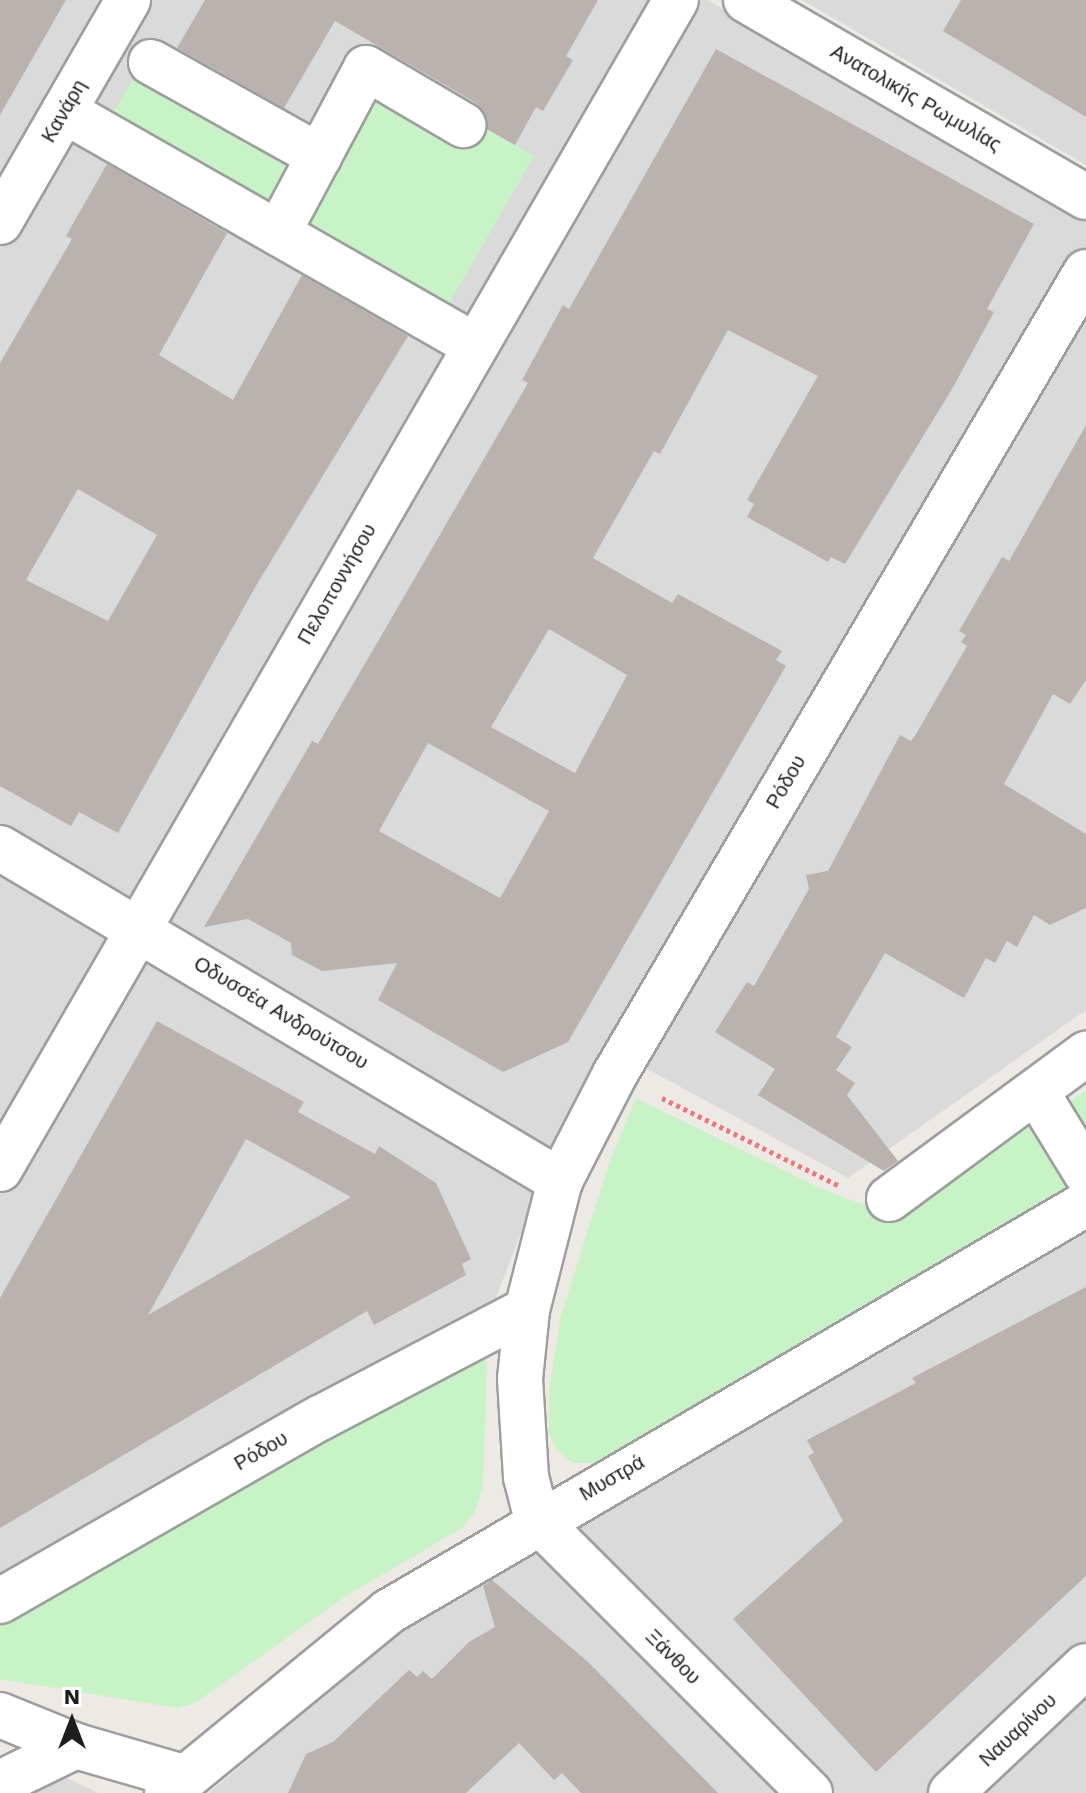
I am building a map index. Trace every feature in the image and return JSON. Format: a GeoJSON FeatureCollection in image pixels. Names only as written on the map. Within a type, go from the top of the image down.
{"type":"FeatureCollection","features":[{"type":"Feature","properties":{"kind":"street","name":"Κανάρη"},"geometry":{"type":"LineString","coordinates":[[0,222],[128,0]]}},
{"type":"Feature","properties":{"kind":"street","name":"Πελοποννήσου"},"geometry":{"type":"LineString","coordinates":[[0,1169],[137,927],[676,0]]}},
{"type":"Feature","properties":{"kind":"street","name":"Ανατολικής Ρωμυλίας"},"geometry":{"type":"LineString","coordinates":[[746,0],[1086,197]]}},
{"type":"Feature","properties":{"kind":"street"},"geometry":{"type":"LineString","coordinates":[[151,62],[319,156]]}},
{"type":"Feature","properties":{"kind":"street"},"geometry":{"type":"LineString","coordinates":[[278,233],[366,68],[463,125]]}},
{"type":"Feature","properties":{"kind":"street"},"geometry":{"type":"LineString","coordinates":[[64,111],[475,345]]}},
{"type":"Feature","properties":{"kind":"street","name":"Ρόδου"},"geometry":{"type":"LineString","coordinates":[[537,1520],[526,1477],[520,1379],[527,1310],[560,1181],[615,1074],[1086,272]]}},
{"type":"Feature","properties":{"kind":"street","name":"Οδυσσέα Ανδρούτσου"},"geometry":{"type":"LineString","coordinates":[[0,848],[560,1181]]}},
{"type":"Feature","properties":{"kind":"street"},"geometry":{"type":"LineString","coordinates":[[889,1199],[1086,1054]]}},
{"type":"Feature","properties":{"kind":"street"},"geometry":{"type":"LineString","coordinates":[[1037,1093],[1086,1173]]}},
{"type":"Feature","properties":{"kind":"street","name":"Μυστρά"},"geometry":{"type":"LineString","coordinates":[[175,1785],[388,1612],[537,1520],[1086,1204]]}},
{"type":"Feature","properties":{"kind":"street","name":"Ρόδου"},"geometry":{"type":"LineString","coordinates":[[0,1601],[320,1418],[527,1310]]}},
{"type":"Feature","properties":{"kind":"street","name":"Ξάνθου"},"geometry":{"type":"LineString","coordinates":[[537,1520],[810,1793]]}},
{"type":"Feature","properties":{"kind":"street","name":"Ναυαρίνου"},"geometry":{"type":"LineString","coordinates":[[951,1793],[1086,1666]]}},
{"type":"Feature","properties":{"kind":"street"},"geometry":{"type":"LineString","coordinates":[[0,1715],[175,1785]]}},
{"type":"Feature","properties":{"kind":"street"},"geometry":{"type":"LineString","coordinates":[[0,1783],[76,1746]]}},
{"type":"Feature","properties":{"kind":"path"},"geometry":{"type":"LineString","coordinates":[[615,1074],[831,1184],[889,1199]]}},
{"type":"Feature","properties":{"kind":"shaded area"},"geometry":{"type":"Polygon","coordinates":[[[0,0],[708,0],[1086,220],[1086,1010],[848,1178],[618,1053],[556,1141],[496,1298],[0,1577],[0,0]]]}},
{"type":"Feature","properties":{"kind":"shaded area"},"geometry":{"type":"Polygon","coordinates":[[[802,0],[1086,0],[1086,165],[802,0]]]}},
{"type":"Feature","properties":{"kind":"shaded area"},"geometry":{"type":"Polygon","coordinates":[[[1086,1224],[1086,1793],[209,1793],[385,1642],[1086,1224]]]}},
{"type":"Feature","properties":{"kind":"shaded area"},"geometry":{"type":"Polygon","coordinates":[[[57,1773],[98,1793],[10,1793],[57,1773]]]}},
{"type":"Feature","properties":{"kind":"green space"},"geometry":{"type":"Polygon","coordinates":[[[148,52],[313,145],[363,59],[534,156],[443,314],[107,124],[148,52]]]}},
{"type":"Feature","properties":{"kind":"green space"},"geometry":{"type":"Polygon","coordinates":[[[1086,1091],[1086,1185],[882,1297],[630,1449],[600,1463],[573,1463],[556,1449],[549,1432],[549,1390],[561,1315],[609,1164],[636,1098],[824,1190],[892,1215],[1086,1091]]]}},
{"type":"Feature","properties":{"kind":"green space"},"geometry":{"type":"Polygon","coordinates":[[[482,1355],[487,1363],[483,1485],[475,1512],[462,1528],[346,1596],[195,1703],[177,1708],[0,1679],[0,1623],[429,1375],[482,1355]]]}},
{"type":"Feature","properties":{"kind":"building"},"geometry":{"type":"Polygon","coordinates":[[[0,0],[66,0],[0,115],[0,0]]]}},
{"type":"Feature","properties":{"kind":"building"},"geometry":{"type":"Polygon","coordinates":[[[205,0],[598,0],[566,56],[573,60],[543,111],[536,107],[515,145],[487,129],[485,113],[476,103],[335,21],[284,108],[177,48],[205,0]]]}},
{"type":"Feature","properties":{"kind":"building"},"geometry":{"type":"Polygon","coordinates":[[[961,0],[1086,0],[1086,117],[943,31],[961,0]]]}},
{"type":"Feature","properties":{"kind":"building"},"geometry":{"type":"Polygon","coordinates":[[[716,49],[1034,224],[987,309],[994,312],[952,389],[845,564],[831,557],[828,562],[747,517],[754,504],[747,500],[818,376],[728,330],[660,454],[654,451],[593,558],[672,603],[678,594],[782,651],[776,660],[786,666],[568,1042],[503,1072],[378,1000],[397,963],[322,971],[292,955],[291,943],[248,919],[204,927],[312,741],[318,744],[528,383],[522,380],[563,305],[569,309],[716,49]],[[549,629],[491,727],[575,773],[627,675],[549,629]],[[428,743],[379,831],[500,898],[549,811],[428,743]]]}},
{"type":"Feature","properties":{"kind":"building"},"geometry":{"type":"Polygon","coordinates":[[[107,164],[227,233],[159,355],[233,400],[302,275],[408,336],[257,584],[118,833],[79,812],[71,826],[0,786],[0,363],[72,239],[66,236],[107,164]],[[78,489],[26,580],[108,621],[157,535],[78,489]]]}},
{"type":"Feature","properties":{"kind":"building"},"geometry":{"type":"Polygon","coordinates":[[[1086,425],[1086,680],[1070,704],[1053,694],[1004,784],[1086,834],[1086,908],[1050,925],[1034,915],[1017,947],[1007,941],[995,963],[986,958],[964,998],[885,953],[836,1037],[852,1047],[836,1070],[855,1083],[847,1095],[898,1161],[884,1171],[758,1095],[775,1069],[715,1032],[747,982],[754,986],[809,889],[806,875],[828,871],[900,735],[911,741],[916,734],[967,646],[961,642],[966,635],[959,631],[1002,557],[1009,561],[1086,425]]]}},
{"type":"Feature","properties":{"kind":"building"},"geometry":{"type":"Polygon","coordinates":[[[157,1021],[304,1102],[298,1112],[375,1154],[379,1146],[436,1183],[471,1259],[462,1264],[466,1275],[374,1325],[367,1311],[0,1528],[0,1298],[157,1021]],[[246,1139],[148,1315],[351,1197],[246,1139]]]}},
{"type":"Feature","properties":{"kind":"building"},"geometry":{"type":"Polygon","coordinates":[[[1086,1287],[1086,1576],[876,1772],[733,1619],[843,1521],[808,1456],[814,1453],[807,1440],[916,1383],[912,1378],[1086,1287]]]}},
{"type":"Feature","properties":{"kind":"building"},"geometry":{"type":"Polygon","coordinates":[[[492,1580],[587,1661],[718,1793],[581,1793],[562,1773],[554,1780],[519,1743],[466,1793],[288,1793],[306,1754],[333,1742],[409,1670],[417,1677],[423,1671],[432,1679],[469,1642],[495,1627],[483,1586],[492,1580]]]}}]}
